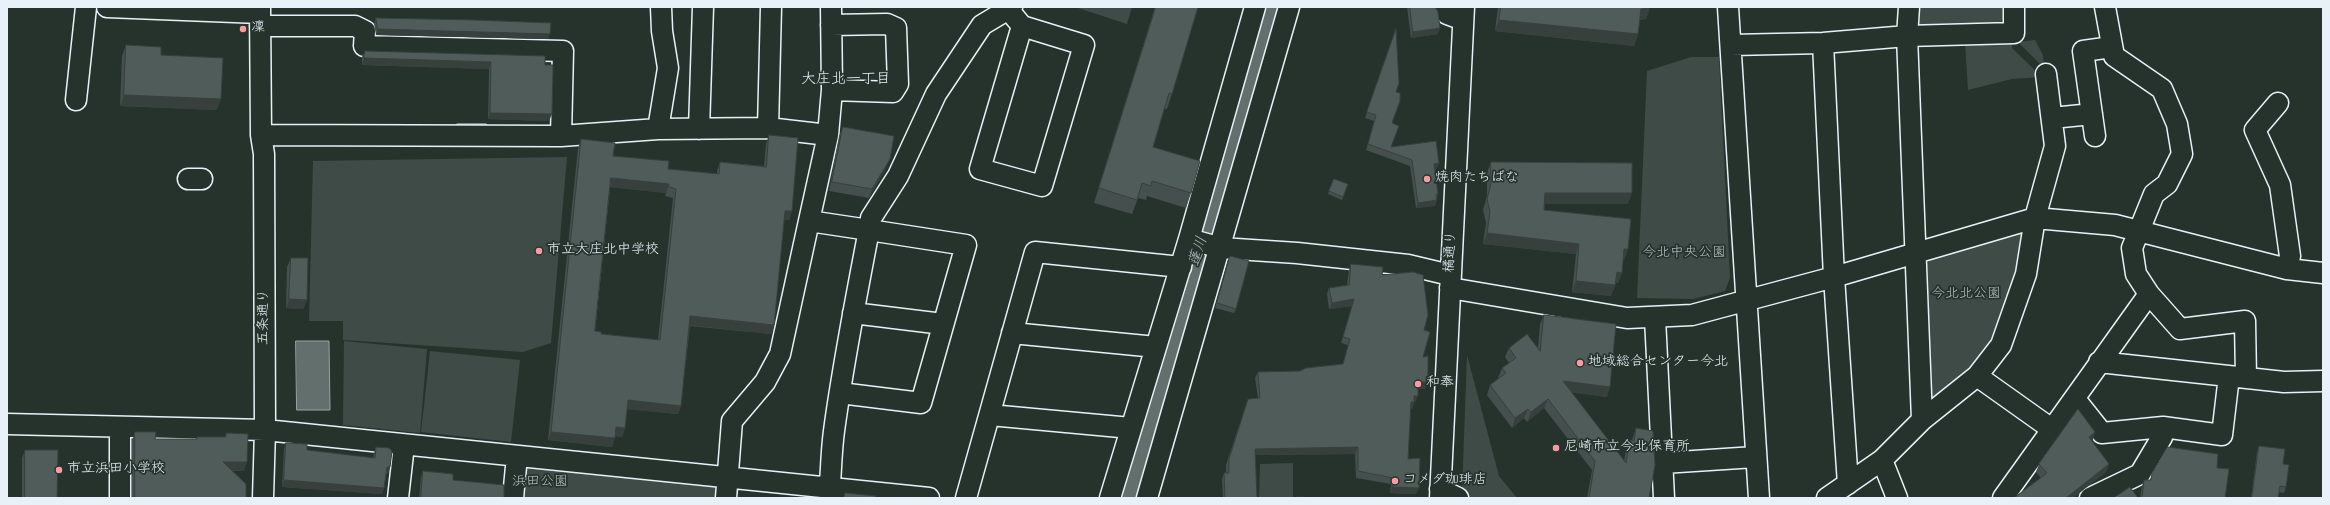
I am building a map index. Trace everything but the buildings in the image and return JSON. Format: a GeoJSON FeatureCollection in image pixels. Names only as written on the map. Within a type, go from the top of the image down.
{"type":"FeatureCollection","features":[{"type":"Feature","properties":{"kind":"street"},"geometry":{"type":"LineString","coordinates":[[76,100],[86,7]]}},
{"type":"Feature","properties":{"kind":"street"},"geometry":{"type":"LineString","coordinates":[[107,7],[260,15],[355,26],[365,31],[364,46],[563,51],[561,136]]}},
{"type":"Feature","properties":{"kind":"street"},"geometry":{"type":"LineString","coordinates":[[658,129],[668,68],[662,31],[661,7]]}},
{"type":"Feature","properties":{"kind":"street"},"geometry":{"type":"LineString","coordinates":[[699,129],[703,7]]}},
{"type":"Feature","properties":{"kind":"street"},"geometry":{"type":"LineString","coordinates":[[768,128],[771,7]]}},
{"type":"Feature","properties":{"kind":"street"},"geometry":{"type":"LineString","coordinates":[[1110,498],[1180,267],[1192,240],[1255,7]]}},
{"type":"Feature","properties":{"kind":"street"},"geometry":{"type":"LineString","coordinates":[[1147,498],[1199,312],[1289,7]]}},
{"type":"Feature","properties":{"kind":"street"},"geometry":{"type":"LineString","coordinates":[[1442,7],[1446,14],[1463,13]]}},
{"type":"Feature","properties":{"kind":"street"},"geometry":{"type":"LineString","coordinates":[[1728,7],[1758,498]]}},
{"type":"Feature","properties":{"kind":"street"},"geometry":{"type":"LineString","coordinates":[[1909,7],[1907,36],[1922,420]]}},
{"type":"Feature","properties":{"kind":"street"},"geometry":{"type":"LineString","coordinates":[[1731,46],[1823,43],[1907,36],[2014,33],[2014,7]]}},
{"type":"Feature","properties":{"kind":"street"},"geometry":{"type":"LineString","coordinates":[[2075,399],[2102,433],[2163,428],[2222,435],[2238,377],[2245,321],[2180,329],[2149,294],[2136,274],[2132,248],[2138,231],[2154,194],[2166,184],[2182,154],[2177,124],[2162,88],[2114,56],[2105,7]]}},
{"type":"Feature","properties":{"kind":"street"},"geometry":{"type":"LineString","coordinates":[[830,493],[834,432],[853,313],[871,218],[898,176],[936,94],[982,25],[1010,8],[1022,26],[1084,45],[1042,186],[980,169],[1022,26]]}},
{"type":"Feature","properties":{"kind":"street","name":"橘通り"},"geometry":{"type":"LineString","coordinates":[[1440,494],[1463,13]]}},
{"type":"Feature","properties":{"kind":"street","name":"五条通り"},"geometry":{"type":"LineString","coordinates":[[260,15],[262,136],[264,154],[266,430],[263,498]]}},
{"type":"Feature","properties":{"kind":"street"},"geometry":{"type":"LineString","coordinates":[[726,498],[732,421],[765,382],[780,354],[828,135],[832,90],[831,16],[887,24],[896,28],[898,84],[894,92],[832,90]]}},
{"type":"Feature","properties":{"kind":"street"},"geometry":{"type":"LineString","coordinates":[[1823,43],[1834,277],[1848,484]]}},
{"type":"Feature","properties":{"kind":"street"},"geometry":{"type":"LineString","coordinates":[[2095,136],[2082,51],[2112,47]]}},
{"type":"Feature","properties":{"kind":"street"},"geometry":{"type":"LineString","coordinates":[[1827,498],[1882,460],[1922,420],[1977,376],[2001,345],[2026,274],[2035,218],[2055,146],[2046,74]]}},
{"type":"Feature","properties":{"kind":"street"},"geometry":{"type":"LineString","coordinates":[[2278,103],[2255,130],[2280,185],[2290,256],[2287,270]]}},
{"type":"Feature","properties":{"kind":"street"},"geometry":{"type":"LineString","coordinates":[[2052,118],[2092,114]]}},
{"type":"Feature","properties":{"kind":"street"},"geometry":{"type":"LineString","coordinates":[[262,136],[561,136],[658,129],[768,128],[828,135]]}},
{"type":"Feature","properties":{"kind":"street"},"geometry":{"type":"LineString","coordinates":[[1192,240],[1218,247],[1297,252],[1408,265],[1450,281],[1627,318],[1655,318],[1692,315],[1834,277],[2035,218],[2115,225],[2287,270],[2323,273]]}},
{"type":"Feature","properties":{"kind":"street"},"geometry":{"type":"LineString","coordinates":[[809,221],[966,245],[921,403],[840,393]]}},
{"type":"Feature","properties":{"kind":"street"},"geometry":{"type":"LineString","coordinates":[[966,498],[1035,252],[1180,267]]}},
{"type":"Feature","properties":{"kind":"street"},"geometry":{"type":"LineString","coordinates":[[2003,498],[2149,294]]}},
{"type":"Feature","properties":{"kind":"street"},"geometry":{"type":"LineString","coordinates":[[853,313],[943,324]]}},
{"type":"Feature","properties":{"kind":"street"},"geometry":{"type":"LineString","coordinates":[[1655,318],[1664,498]]}},
{"type":"Feature","properties":{"kind":"street"},"geometry":{"type":"LineString","coordinates":[[1012,333],[1156,347]]}},
{"type":"Feature","properties":{"kind":"street"},"geometry":{"type":"LineString","coordinates":[[2099,362],[2284,382],[2323,381]]}},
{"type":"Feature","properties":{"kind":"street"},"geometry":{"type":"LineString","coordinates":[[1977,376],[2053,430]]}},
{"type":"Feature","properties":{"kind":"street"},"geometry":{"type":"LineString","coordinates":[[990,415],[1131,428]]}},
{"type":"Feature","properties":{"kind":"street"},"geometry":{"type":"LineString","coordinates":[[7,424],[266,430],[728,477],[830,493],[929,498]]}},
{"type":"Feature","properties":{"kind":"street"},"geometry":{"type":"LineString","coordinates":[[120,427],[120,498]]}},
{"type":"Feature","properties":{"kind":"street"},"geometry":{"type":"LineString","coordinates":[[2090,498],[2140,474],[2162,437],[2163,428]]}},
{"type":"Feature","properties":{"kind":"street"},"geometry":{"type":"LineString","coordinates":[[398,498],[404,445]]}},
{"type":"Feature","properties":{"kind":"street"},"geometry":{"type":"LineString","coordinates":[[513,498],[517,456]]}},
{"type":"Feature","properties":{"kind":"street"},"geometry":{"type":"LineString","coordinates":[[1663,463],[1755,457]]}},
{"type":"Feature","properties":{"kind":"street"},"geometry":{"type":"LineString","coordinates":[[1882,460],[1897,498]]}},
{"type":"Feature","properties":{"kind":"street"},"geometry":{"type":"LineString","coordinates":[[1440,494],[1458,498]]}},
{"type":"Feature","properties":{"kind":"green space"},"geometry":{"type":"Polygon","coordinates":[[[1075,7],[1132,7],[1127,24],[1075,7]]]}},
{"type":"Feature","properties":{"kind":"green space"},"geometry":{"type":"Polygon","coordinates":[[[1916,7],[2009,7],[2009,17],[1999,23],[1921,26],[1916,21],[1916,7]]]}},
{"type":"Feature","properties":{"kind":"green space"},"geometry":{"type":"Polygon","coordinates":[[[2035,40],[2043,55],[2044,68],[2018,42],[2035,40]]]}},
{"type":"Feature","properties":{"kind":"green space"},"geometry":{"type":"Polygon","coordinates":[[[2004,41],[2012,44],[2012,48],[2042,77],[2012,79],[1968,90],[1965,42],[2004,41]]]}},
{"type":"Feature","properties":{"kind":"green space","name":"今北中央公園"},"geometry":{"type":"Polygon","coordinates":[[[1691,57],[1719,57],[1730,278],[1725,291],[1693,299],[1637,298],[1647,71],[1691,57]]]}},
{"type":"Feature","properties":{"kind":"green space"},"geometry":{"type":"Polygon","coordinates":[[[567,157],[551,343],[523,352],[343,340],[343,321],[309,321],[313,161],[567,157]]]}},
{"type":"Feature","properties":{"kind":"green space","name":"今北北公園"},"geometry":{"type":"Polygon","coordinates":[[[2025,231],[2029,235],[1995,345],[1942,400],[1928,395],[1921,271],[1931,259],[2025,231]]]}},
{"type":"Feature","properties":{"kind":"green space"},"geometry":{"type":"Polygon","coordinates":[[[344,341],[427,349],[420,433],[343,425],[344,341]]]}},
{"type":"Feature","properties":{"kind":"green space"},"geometry":{"type":"Polygon","coordinates":[[[430,351],[520,360],[511,442],[421,432],[430,351]]]}},
{"type":"Feature","properties":{"kind":"green space"},"geometry":{"type":"Polygon","coordinates":[[[1467,355],[1499,476],[1517,498],[1468,498],[1462,493],[1467,355]]]}},
{"type":"Feature","properties":{"kind":"green space"},"geometry":{"type":"Polygon","coordinates":[[[1293,463],[1293,498],[1259,498],[1260,464],[1293,463]]]}},
{"type":"Feature","properties":{"kind":"green space","name":"浜田公園"},"geometry":{"type":"Polygon","coordinates":[[[525,467],[717,485],[716,498],[522,498],[525,467]]]}},
{"type":"Feature","properties":{"kind":"water","name":"蓬川"},"geometry":{"type":"Polygon","coordinates":[[[1264,7],[1283,7],[1141,498],[1120,498],[1264,7]]]}},
{"type":"Feature","properties":{"kind":"water"},"geometry":{"type":"Polygon","coordinates":[[[296,341],[329,341],[330,410],[297,410],[296,341]]]}},
{"type":"Feature","properties":{"kind":"waterway"},"geometry":{"type":"LineString","coordinates":[[458,126],[485,126]]}},
{"type":"Feature","properties":{"kind":"place","name":"凜"},"geometry":{"type":"Point","coordinates":[243,29]}},
{"type":"Feature","properties":{"kind":"place","name":"焼肉たちばな"},"geometry":{"type":"Point","coordinates":[1427,179]}},
{"type":"Feature","properties":{"kind":"place","name":"市立大庄北中学校"},"geometry":{"type":"Point","coordinates":[539,251]}},
{"type":"Feature","properties":{"kind":"place","name":"地域総合センター今北"},"geometry":{"type":"Point","coordinates":[1580,363]}},
{"type":"Feature","properties":{"kind":"place","name":"和奉"},"geometry":{"type":"Point","coordinates":[1418,384]}},
{"type":"Feature","properties":{"kind":"place","name":"尼崎市立今北保育所"},"geometry":{"type":"Point","coordinates":[1556,448]}},
{"type":"Feature","properties":{"kind":"place","name":"市立浜田小学校"},"geometry":{"type":"Point","coordinates":[59,470]}},
{"type":"Feature","properties":{"kind":"place","name":"コメダ珈琲店"},"geometry":{"type":"Point","coordinates":[1395,481]}},
{"type":"Feature","properties":{"kind":"district","name":"大庄北一丁目"},"geometry":{"type":"Point","coordinates":[846,81]}}]}
